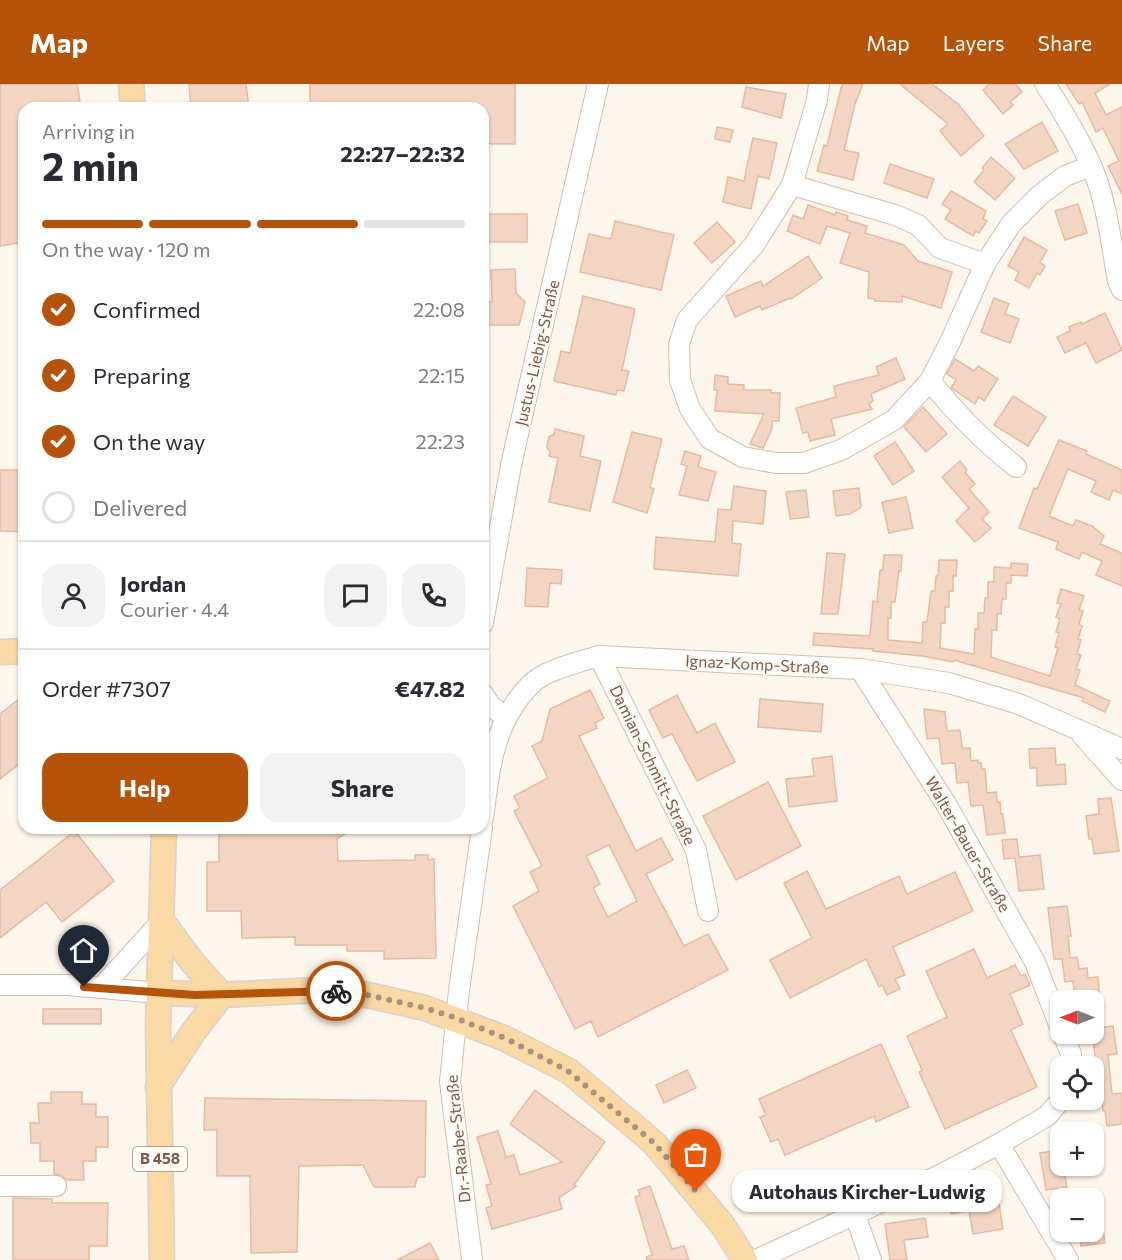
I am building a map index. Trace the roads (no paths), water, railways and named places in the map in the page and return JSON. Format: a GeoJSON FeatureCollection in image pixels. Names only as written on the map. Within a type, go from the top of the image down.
{"type":"FeatureCollection","features":[{"type":"Feature","properties":{"kind":"main road"},"geometry":{"type":"LineString","coordinates":[[131,84],[132,102]]}},
{"type":"Feature","properties":{"kind":"main road"},"geometry":{"type":"LineString","coordinates":[[0,652],[18,651]]}},
{"type":"Feature","properties":{"kind":"main road","name":"B 458"},"geometry":{"type":"LineString","coordinates":[[162,1260],[158,1086],[164,834]]}},
{"type":"Feature","properties":{"kind":"main road"},"geometry":{"type":"LineString","coordinates":[[162,921],[193,963],[222,994]]}},
{"type":"Feature","properties":{"kind":"main road"},"geometry":{"type":"LineString","coordinates":[[159,993],[342,991],[425,1008],[507,1039],[568,1071],[654,1143],[721,1223],[745,1260]]}},
{"type":"Feature","properties":{"kind":"main road"},"geometry":{"type":"LineString","coordinates":[[158,1086],[194,1031],[222,994]]}},
{"type":"Feature","properties":{"kind":"street","name":"Justus-Liebig-Straße"},"geometry":{"type":"LineString","coordinates":[[489,589],[511,465],[598,84]]}},
{"type":"Feature","properties":{"kind":"street"},"geometry":{"type":"LineString","coordinates":[[819,84],[817,100],[792,185],[754,245],[687,320],[679,344],[680,380],[690,409],[710,439],[743,457],[776,463],[804,463],[841,450],[894,420],[930,381],[985,264],[1011,224],[1040,195],[1065,176],[1091,166]]}},
{"type":"Feature","properties":{"kind":"street"},"geometry":{"type":"LineString","coordinates":[[1046,84],[1091,166],[1107,220],[1116,272],[1122,290]]}},
{"type":"Feature","properties":{"kind":"street"},"geometry":{"type":"LineString","coordinates":[[792,185],[895,215],[918,225],[940,248],[985,264]]}},
{"type":"Feature","properties":{"kind":"street"},"geometry":{"type":"LineString","coordinates":[[930,381],[956,414],[1016,466]]}},
{"type":"Feature","properties":{"kind":"street","name":"Ignaz-Komp-Straße"},"geometry":{"type":"LineString","coordinates":[[489,779],[494,746],[506,718],[524,690],[540,677],[559,668],[599,656],[860,669],[949,683],[1019,704],[1122,749]]}},
{"type":"Feature","properties":{"kind":"street","name":"Damian-Schmitt-Straße"},"geometry":{"type":"LineString","coordinates":[[599,656],[696,850],[708,911]]}},
{"type":"Feature","properties":{"kind":"street","name":"Walter-Bauer-Straße"},"geometry":{"type":"LineString","coordinates":[[860,669],[946,804],[1035,962],[1050,1001]]}},
{"type":"Feature","properties":{"kind":"street"},"geometry":{"type":"LineString","coordinates":[[489,703],[506,718]]}},
{"type":"Feature","properties":{"kind":"street"},"geometry":{"type":"LineString","coordinates":[[1078,730],[1122,780]]}},
{"type":"Feature","properties":{"kind":"street"},"geometry":{"type":"LineString","coordinates":[[456,1018],[481,834]]}},
{"type":"Feature","properties":{"kind":"street"},"geometry":{"type":"LineString","coordinates":[[101,988],[162,921]]}},
{"type":"Feature","properties":{"kind":"street"},"geometry":{"type":"LineString","coordinates":[[0,985],[101,988],[159,993]]}},
{"type":"Feature","properties":{"kind":"street","name":"Dr.-Raabe-Straße"},"geometry":{"type":"LineString","coordinates":[[456,1018],[450,1082],[472,1260]]}},
{"type":"Feature","properties":{"kind":"street"},"geometry":{"type":"LineString","coordinates":[[756,1260],[855,1215],[999,1144],[1047,1116],[1052,1110]]}},
{"type":"Feature","properties":{"kind":"street"},"geometry":{"type":"LineString","coordinates":[[999,1144],[1068,1260]]}},
{"type":"Feature","properties":{"kind":"street"},"geometry":{"type":"LineString","coordinates":[[0,1186],[56,1186]]}},
{"type":"Feature","properties":{"kind":"street"},"geometry":{"type":"LineString","coordinates":[[855,1215],[871,1260]]}},
{"type":"Feature","properties":{"kind":"place","name":"Autohaus Kircher-Ludwig"},"geometry":{"type":"Point","coordinates":[696,1191]}}]}
